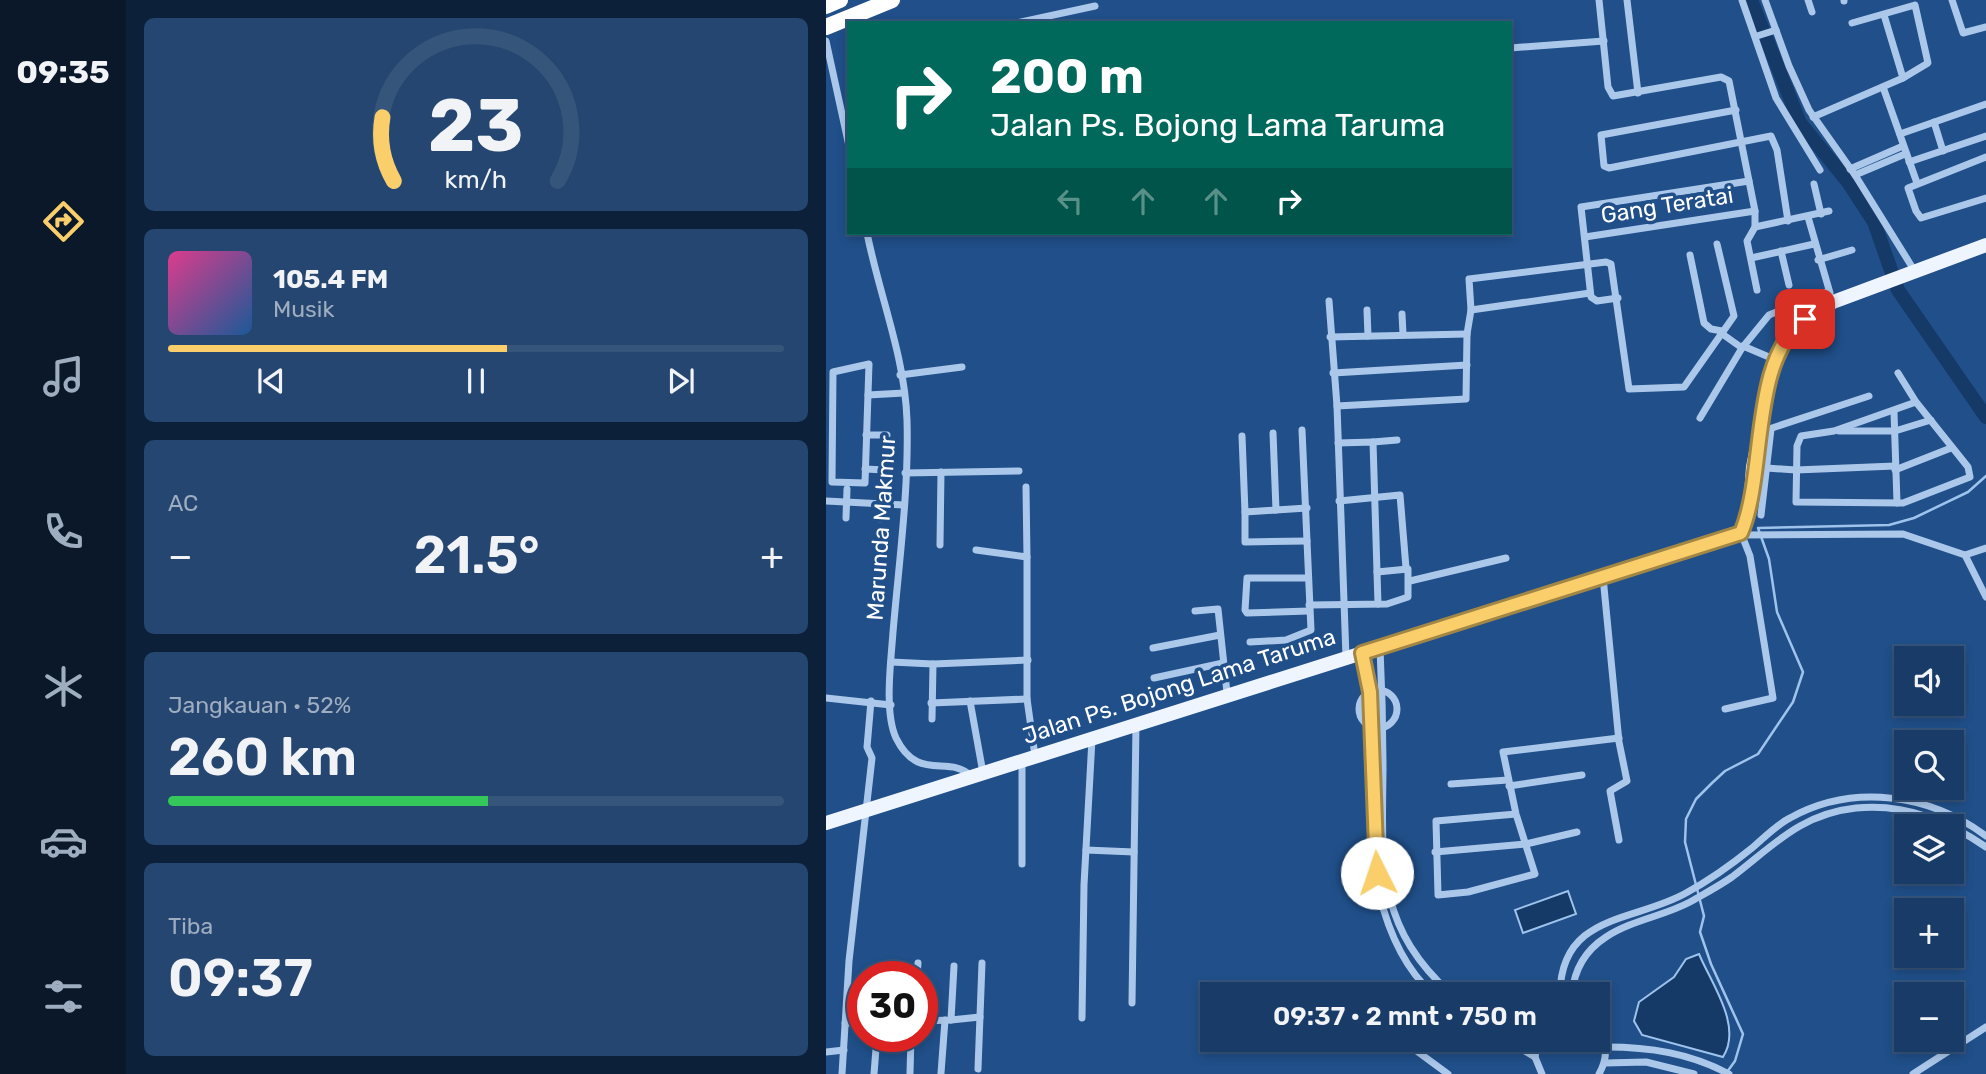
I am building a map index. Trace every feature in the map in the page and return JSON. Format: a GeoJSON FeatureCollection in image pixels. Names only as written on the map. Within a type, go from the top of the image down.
{"type":"FeatureCollection","features":[{"type":"Feature","properties":{"kind":"highway"},"geometry":{"type":"LineString","coordinates":[[826,6],[840,0]]}},
{"type":"Feature","properties":{"kind":"highway"},"geometry":{"type":"LineString","coordinates":[[826,27],[892,0]]}},
{"type":"Feature","properties":{"kind":"main road"},"geometry":{"type":"LineString","coordinates":[[1751,534],[1750,509],[1766,431],[1776,360],[1780,346],[1795,326],[1831,296],[1885,281],[1986,246]]}},
{"type":"Feature","properties":{"kind":"main road","name":"Jalan Ps. Bojong Lama Taruma"},"geometry":{"type":"LineString","coordinates":[[826,823],[1227,694],[1751,534]]}},
{"type":"Feature","properties":{"kind":"street"},"geometry":{"type":"LineString","coordinates":[[1599,0],[1610,94],[1616,97],[1721,77],[1729,81],[1755,211],[1755,227],[1748,236],[1757,290]]}},
{"type":"Feature","properties":{"kind":"street"},"geometry":{"type":"LineString","coordinates":[[1628,0],[1638,93]]}},
{"type":"Feature","properties":{"kind":"street"},"geometry":{"type":"LineString","coordinates":[[1742,0],[1758,36],[1780,105],[1820,170]]}},
{"type":"Feature","properties":{"kind":"street"},"geometry":{"type":"LineString","coordinates":[[1765,0],[1773,31],[1813,117],[1853,172],[1912,272]]}},
{"type":"Feature","properties":{"kind":"street"},"geometry":{"type":"LineString","coordinates":[[1808,0],[1812,12]]}},
{"type":"Feature","properties":{"kind":"street"},"geometry":{"type":"LineString","coordinates":[[1952,0],[1963,33],[1986,27]]}},
{"type":"Feature","properties":{"kind":"street"},"geometry":{"type":"LineString","coordinates":[[1025,21],[1095,6]]}},
{"type":"Feature","properties":{"kind":"street"},"geometry":{"type":"LineString","coordinates":[[1813,117],[1903,78],[1929,60],[1915,6],[1852,23]]}},
{"type":"Feature","properties":{"kind":"street"},"geometry":{"type":"LineString","coordinates":[[1884,15],[1903,78]]}},
{"type":"Feature","properties":{"kind":"street"},"geometry":{"type":"LineString","coordinates":[[1758,36],[1773,31]]}},
{"type":"Feature","properties":{"kind":"street"},"geometry":{"type":"LineString","coordinates":[[826,41],[847,137]]}},
{"type":"Feature","properties":{"kind":"street"},"geometry":{"type":"LineString","coordinates":[[1512,48],[1604,41]]}},
{"type":"Feature","properties":{"kind":"street"},"geometry":{"type":"LineString","coordinates":[[1883,87],[1917,183]]}},
{"type":"Feature","properties":{"kind":"street"},"geometry":{"type":"LineString","coordinates":[[840,104],[847,102]]}},
{"type":"Feature","properties":{"kind":"street"},"geometry":{"type":"LineString","coordinates":[[1900,134],[1986,104]]}},
{"type":"Feature","properties":{"kind":"street"},"geometry":{"type":"LineString","coordinates":[[1736,110],[1602,135],[1599,137],[1604,166],[1609,168],[1771,136],[1775,141],[1788,221]]}},
{"type":"Feature","properties":{"kind":"street"},"geometry":{"type":"LineString","coordinates":[[1934,122],[1943,151]]}},
{"type":"Feature","properties":{"kind":"street"},"geometry":{"type":"LineString","coordinates":[[1853,172],[1906,154],[1943,151],[1986,136]]}},
{"type":"Feature","properties":{"kind":"street"},"geometry":{"type":"LineString","coordinates":[[1986,157],[1909,186],[1916,211],[1921,218],[1986,198]]}},
{"type":"Feature","properties":{"kind":"street"},"geometry":{"type":"LineString","coordinates":[[1618,298],[1597,301],[1590,293],[1580,209],[1585,205],[1749,181]]}},
{"type":"Feature","properties":{"kind":"street"},"geometry":{"type":"LineString","coordinates":[[1755,227],[1825,212],[1814,184]]}},
{"type":"Feature","properties":{"kind":"street","name":"Gang Teratai"},"geometry":{"type":"LineString","coordinates":[[1585,237],[1755,211]]}},
{"type":"Feature","properties":{"kind":"street"},"geometry":{"type":"LineString","coordinates":[[1700,418],[1760,323],[1779,309],[1831,296],[1818,260],[1808,217]]}},
{"type":"Feature","properties":{"kind":"street","name":"Marunda Makmur"},"geometry":{"type":"LineString","coordinates":[[867,235],[900,374],[907,420],[904,505],[891,662],[892,727],[908,756],[928,766],[960,769],[977,775]]}},
{"type":"Feature","properties":{"kind":"street"},"geometry":{"type":"LineString","coordinates":[[1337,406],[1464,400],[1469,395],[1467,334],[1471,310],[1468,282],[1472,278],[1609,262],[1618,298],[1622,356],[1627,384],[1631,391],[1685,386],[1734,312],[1717,244]]}},
{"type":"Feature","properties":{"kind":"street"},"geometry":{"type":"LineString","coordinates":[[1751,258],[1814,244]]}},
{"type":"Feature","properties":{"kind":"street"},"geometry":{"type":"LineString","coordinates":[[1818,260],[1852,250]]}},
{"type":"Feature","properties":{"kind":"street"},"geometry":{"type":"LineString","coordinates":[[1781,251],[1789,285]]}},
{"type":"Feature","properties":{"kind":"street"},"geometry":{"type":"LineString","coordinates":[[1690,255],[1704,323],[1743,347],[1776,360]]}},
{"type":"Feature","properties":{"kind":"street"},"geometry":{"type":"LineString","coordinates":[[1471,310],[1590,293]]}},
{"type":"Feature","properties":{"kind":"street"},"geometry":{"type":"LineString","coordinates":[[1329,301],[1337,406],[1346,657]]}},
{"type":"Feature","properties":{"kind":"street"},"geometry":{"type":"LineString","coordinates":[[1367,310],[1368,336]]}},
{"type":"Feature","properties":{"kind":"street"},"geometry":{"type":"LineString","coordinates":[[1402,314],[1403,334]]}},
{"type":"Feature","properties":{"kind":"street"},"geometry":{"type":"LineString","coordinates":[[1330,337],[1467,334]]}},
{"type":"Feature","properties":{"kind":"street"},"geometry":{"type":"LineString","coordinates":[[869,364],[868,395],[865,484],[832,482],[834,372],[869,364]]}},
{"type":"Feature","properties":{"kind":"street"},"geometry":{"type":"LineString","coordinates":[[1334,373],[1467,365]]}},
{"type":"Feature","properties":{"kind":"street"},"geometry":{"type":"LineString","coordinates":[[900,374],[962,367]]}},
{"type":"Feature","properties":{"kind":"street"},"geometry":{"type":"LineString","coordinates":[[1898,373],[1916,402],[1931,420],[1951,448],[1968,467],[1970,477],[1930,494],[1897,503],[1800,504],[1794,498],[1801,436],[1835,431],[1895,431],[1931,420]]}},
{"type":"Feature","properties":{"kind":"street"},"geometry":{"type":"LineString","coordinates":[[868,395],[904,393]]}},
{"type":"Feature","properties":{"kind":"street"},"geometry":{"type":"LineString","coordinates":[[1766,431],[1869,396]]}},
{"type":"Feature","properties":{"kind":"street"},"geometry":{"type":"LineString","coordinates":[[1835,431],[1916,402]]}},
{"type":"Feature","properties":{"kind":"street"},"geometry":{"type":"LineString","coordinates":[[1894,412],[1897,503]]}},
{"type":"Feature","properties":{"kind":"street"},"geometry":{"type":"LineString","coordinates":[[1250,642],[1286,640],[1309,632],[1311,627],[1302,430]]}},
{"type":"Feature","properties":{"kind":"street"},"geometry":{"type":"LineString","coordinates":[[1273,433],[1276,510]]}},
{"type":"Feature","properties":{"kind":"street"},"geometry":{"type":"LineString","coordinates":[[866,435],[887,435]]}},
{"type":"Feature","properties":{"kind":"street"},"geometry":{"type":"LineString","coordinates":[[1242,436],[1245,542],[1307,541]]}},
{"type":"Feature","properties":{"kind":"street"},"geometry":{"type":"LineString","coordinates":[[1338,443],[1397,440]]}},
{"type":"Feature","properties":{"kind":"street"},"geometry":{"type":"LineString","coordinates":[[1373,442],[1378,604]]}},
{"type":"Feature","properties":{"kind":"street"},"geometry":{"type":"LineString","coordinates":[[1761,515],[1759,468],[1895,468],[1951,448]]}},
{"type":"Feature","properties":{"kind":"street"},"geometry":{"type":"LineString","coordinates":[[865,469],[885,470]]}},
{"type":"Feature","properties":{"kind":"street"},"geometry":{"type":"LineString","coordinates":[[905,472],[1019,471]]}},
{"type":"Feature","properties":{"kind":"street"},"geometry":{"type":"LineString","coordinates":[[940,545],[941,472]]}},
{"type":"Feature","properties":{"kind":"street"},"geometry":{"type":"LineString","coordinates":[[1022,864],[1029,758],[1027,487]]}},
{"type":"Feature","properties":{"kind":"street"},"geometry":{"type":"LineString","coordinates":[[846,518],[847,489]]}},
{"type":"Feature","properties":{"kind":"street"},"geometry":{"type":"LineString","coordinates":[[880,519],[882,491]]}},
{"type":"Feature","properties":{"kind":"street"},"geometry":{"type":"LineString","coordinates":[[1308,578],[1247,578],[1245,610],[1247,613],[1406,600],[1410,581],[1409,570],[1406,568],[1400,495],[1339,501]]}},
{"type":"Feature","properties":{"kind":"street"},"geometry":{"type":"LineString","coordinates":[[827,500],[904,505]]}},
{"type":"Feature","properties":{"kind":"street"},"geometry":{"type":"LineString","coordinates":[[1245,512],[1307,508]]}},
{"type":"Feature","properties":{"kind":"street"},"geometry":{"type":"LineString","coordinates":[[1725,709],[1773,698],[1750,556],[1751,534],[1903,534],[1965,555],[1986,548]]}},
{"type":"Feature","properties":{"kind":"street"},"geometry":{"type":"LineString","coordinates":[[976,550],[1027,557]]}},
{"type":"Feature","properties":{"kind":"street"},"geometry":{"type":"LineString","coordinates":[[1965,555],[1986,597]]}},
{"type":"Feature","properties":{"kind":"street"},"geometry":{"type":"LineString","coordinates":[[1410,581],[1506,558]]}},
{"type":"Feature","properties":{"kind":"street"},"geometry":{"type":"LineString","coordinates":[[1377,572],[1406,568]]}},
{"type":"Feature","properties":{"kind":"street"},"geometry":{"type":"LineString","coordinates":[[1603,577],[1619,738],[1628,781],[1611,791],[1619,840]]}},
{"type":"Feature","properties":{"kind":"street"},"geometry":{"type":"LineString","coordinates":[[1195,611],[1216,608],[1227,694]]}},
{"type":"Feature","properties":{"kind":"street"},"geometry":{"type":"LineString","coordinates":[[1153,648],[1220,635]]}},
{"type":"Feature","properties":{"kind":"street"},"geometry":{"type":"LineString","coordinates":[[1380,648],[1383,728],[1382,849],[1387,891],[1404,939],[1419,962],[1439,982]]}},
{"type":"Feature","properties":{"kind":"street"},"geometry":{"type":"LineString","coordinates":[[1362,653],[1370,692],[1379,893],[1387,922],[1411,968],[1423,982]]}},
{"type":"Feature","properties":{"kind":"street"},"geometry":{"type":"LineString","coordinates":[[891,662],[933,664],[1028,660]]}},
{"type":"Feature","properties":{"kind":"street"},"geometry":{"type":"LineString","coordinates":[[1154,678],[1223,663]]}},
{"type":"Feature","properties":{"kind":"street"},"geometry":{"type":"LineString","coordinates":[[932,719],[933,664]]}},
{"type":"Feature","properties":{"kind":"street"},"geometry":{"type":"LineString","coordinates":[[1370,692],[1382,690],[1394,698],[1398,708],[1392,723],[1383,728],[1371,727]]}},
{"type":"Feature","properties":{"kind":"street"},"geometry":{"type":"LineString","coordinates":[[826,698],[891,705]]}},
{"type":"Feature","properties":{"kind":"street"},"geometry":{"type":"LineString","coordinates":[[931,703],[1027,699]]}},
{"type":"Feature","properties":{"kind":"street"},"geometry":{"type":"LineString","coordinates":[[842,1074],[864,811],[872,758],[867,747],[871,701]]}},
{"type":"Feature","properties":{"kind":"street"},"geometry":{"type":"LineString","coordinates":[[970,701],[977,775]]}},
{"type":"Feature","properties":{"kind":"street"},"geometry":{"type":"LineString","coordinates":[[1132,1003],[1136,725]]}},
{"type":"Feature","properties":{"kind":"street"},"geometry":{"type":"LineString","coordinates":[[1082,1018],[1092,738]]}},
{"type":"Feature","properties":{"kind":"street"},"geometry":{"type":"LineString","coordinates":[[1516,814],[1436,821],[1437,894],[1442,896],[1534,875],[1516,814],[1502,755],[1504,751],[1619,738]]}},
{"type":"Feature","properties":{"kind":"street"},"geometry":{"type":"LineString","coordinates":[[1451,784],[1509,783],[1582,775]]}},
{"type":"Feature","properties":{"kind":"street"},"geometry":{"type":"LineString","coordinates":[[1560,982],[1567,959],[1587,934],[1621,915],[1683,895],[1725,870],[1788,818],[1816,807],[1853,798],[1909,800],[1953,815],[1986,836]]}},
{"type":"Feature","properties":{"kind":"street"},"geometry":{"type":"LineString","coordinates":[[1574,982],[1575,972],[1605,937],[1687,904],[1730,878],[1794,828],[1826,814],[1854,808],[1899,809],[1930,816],[1962,830],[1986,847]]}},
{"type":"Feature","properties":{"kind":"street"},"geometry":{"type":"LineString","coordinates":[[1435,852],[1526,844],[1577,832]]}},
{"type":"Feature","properties":{"kind":"street"},"geometry":{"type":"LineString","coordinates":[[1086,850],[1134,852]]}},
{"type":"Feature","properties":{"kind":"street"},"geometry":{"type":"LineString","coordinates":[[978,1069],[982,963]]}},
{"type":"Feature","properties":{"kind":"street"},"geometry":{"type":"LineString","coordinates":[[941,1073],[954,965]]}},
{"type":"Feature","properties":{"kind":"street"},"geometry":{"type":"LineString","coordinates":[[938,1020],[980,1017]]}},
{"type":"Feature","properties":{"kind":"street"},"geometry":{"type":"LineString","coordinates":[[1913,1074],[1986,1027]]}},
{"type":"Feature","properties":{"kind":"street"},"geometry":{"type":"LineString","coordinates":[[1610,1047],[1647,1047],[1685,1056],[1729,1074]]}},
{"type":"Feature","properties":{"kind":"street"},"geometry":{"type":"LineString","coordinates":[[826,1052],[844,1050]]}},
{"type":"Feature","properties":{"kind":"street"},"geometry":{"type":"LineString","coordinates":[[874,1074],[876,1052]]}},
{"type":"Feature","properties":{"kind":"street"},"geometry":{"type":"LineString","coordinates":[[910,1073],[911,1052]]}},
{"type":"Feature","properties":{"kind":"street"},"geometry":{"type":"LineString","coordinates":[[1418,1052],[1444,1073]]}},
{"type":"Feature","properties":{"kind":"street"},"geometry":{"type":"LineString","coordinates":[[1527,1052],[1535,1057]]}},
{"type":"Feature","properties":{"kind":"street"},"geometry":{"type":"LineString","coordinates":[[1535,1052],[1542,1074]]}},
{"type":"Feature","properties":{"kind":"street"},"geometry":{"type":"LineString","coordinates":[[1599,1074],[1605,1063],[1606,1052]]}},
{"type":"Feature","properties":{"kind":"street"},"geometry":{"type":"LineString","coordinates":[[1605,1063],[1646,1062],[1694,1074]]}},
{"type":"Feature","properties":{"kind":"water"},"geometry":{"type":"Polygon","coordinates":[[[1568,891],[1576,914],[1523,933],[1515,910],[1568,891]]]}},
{"type":"Feature","properties":{"kind":"water"},"geometry":{"type":"Polygon","coordinates":[[[1699,954],[1727,1018],[1728,1045],[1723,1057],[1642,1035],[1634,1021],[1639,1002],[1674,977],[1686,959],[1699,954]]]}},
{"type":"Feature","properties":{"kind":"waterway"},"geometry":{"type":"LineString","coordinates":[[1751,0],[1800,123],[1848,182],[1874,222],[1898,290],[1986,417]]}},
{"type":"Feature","properties":{"kind":"waterway"},"geometry":{"type":"LineString","coordinates":[[1727,1072],[1735,1061],[1743,1034],[1711,964],[1700,932],[1704,916],[1685,842],[1686,819],[1696,799],[1725,771],[1758,754],[1793,702],[1803,672],[1777,612],[1769,559],[1758,528],[1889,525],[1914,518],[1968,492],[1986,476]]}},
{"type":"Feature","properties":{"kind":"route"},"geometry":{"type":"LineString","coordinates":[[1377,873],[1370,692],[1362,653],[1741,533],[1752,501],[1753,467],[1773,366],[1786,336],[1805,319]]}}]}
